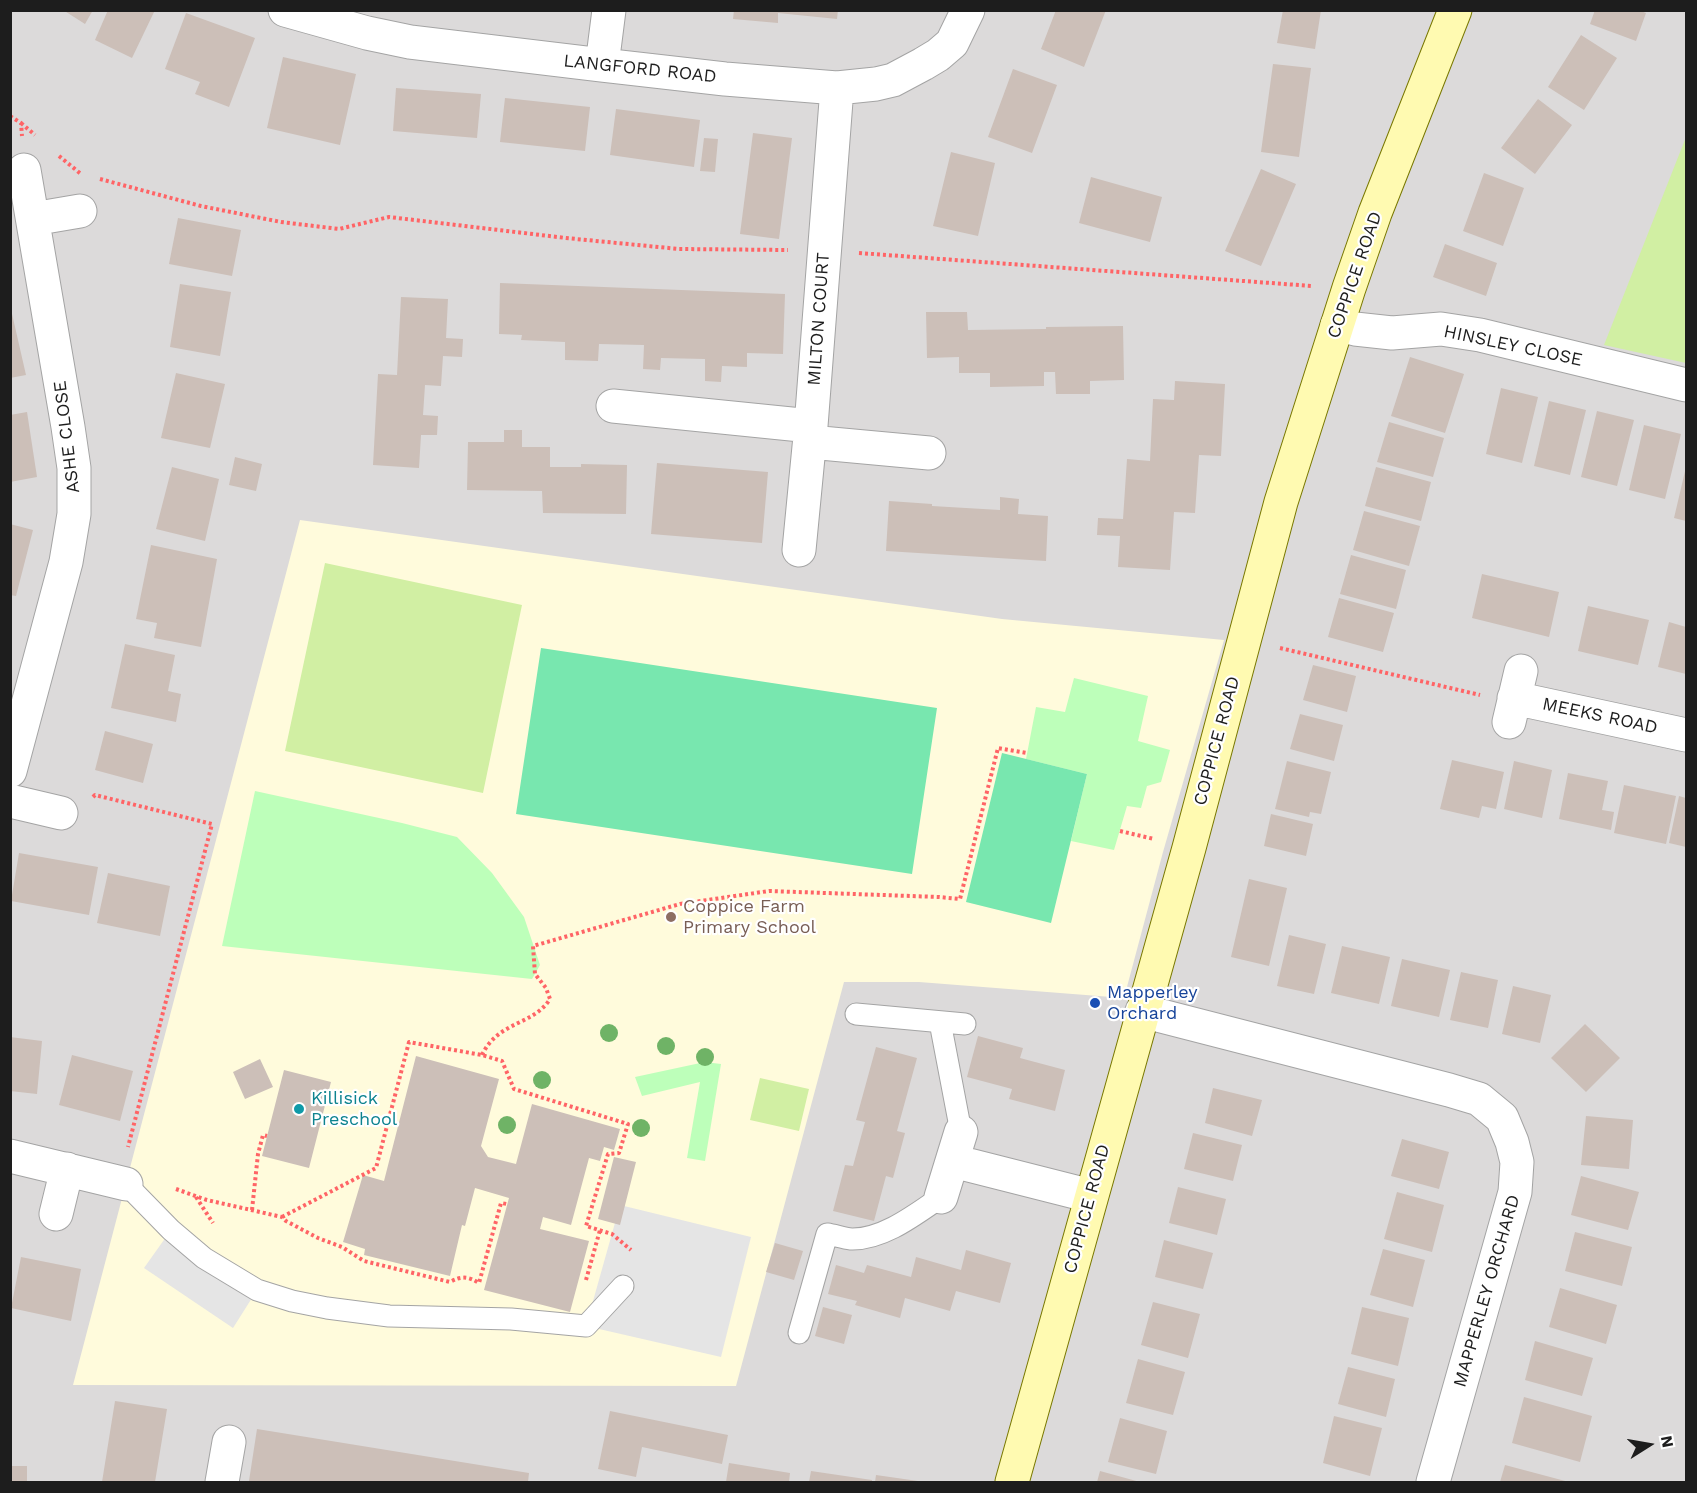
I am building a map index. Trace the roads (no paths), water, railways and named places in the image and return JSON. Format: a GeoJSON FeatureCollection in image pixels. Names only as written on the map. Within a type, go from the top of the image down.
{"type":"FeatureCollection","features":[{"type":"Feature","properties":{"kind":"street","name":"LANGFORD ROAD"},"geometry":{"type":"LineString","coordinates":[[285,10],[367,33],[410,42],[725,79],[837,88],[893,80],[923,64],[938,55],[951,42],[968,10]]}},
{"type":"Feature","properties":{"kind":"street"},"geometry":{"type":"LineString","coordinates":[[602,65],[609,10]]}},
{"type":"Feature","properties":{"kind":"street","name":"COPPICE ROAD"},"geometry":{"type":"LineString","coordinates":[[1012,1482],[1186,859],[1281,502],[1375,213],[1455,10]]}},
{"type":"Feature","properties":{"kind":"street","name":"MILTON COURT"},"geometry":{"type":"LineString","coordinates":[[799,550],[837,88]]}},
{"type":"Feature","properties":{"kind":"street","name":"ASHE CLOSE"},"geometry":{"type":"LineString","coordinates":[[10,771],[66,562],[74,514],[74,468],[24,170]]}},
{"type":"Feature","properties":{"kind":"street"},"geometry":{"type":"LineString","coordinates":[[33,219],[80,211]]}},
{"type":"Feature","properties":{"kind":"street","name":"HINSLEY CLOSE"},"geometry":{"type":"LineString","coordinates":[[1337,325],[1392,333],[1441,330],[1480,335],[1686,385]]}},
{"type":"Feature","properties":{"kind":"street"},"geometry":{"type":"LineString","coordinates":[[613,405],[929,453]]}},
{"type":"Feature","properties":{"kind":"street","name":"MEEKS ROAD"},"geometry":{"type":"LineString","coordinates":[[1514,699],[1686,735]]}},
{"type":"Feature","properties":{"kind":"street"},"geometry":{"type":"LineString","coordinates":[[10,801],[62,813]]}},
{"type":"Feature","properties":{"kind":"street","name":"MAPPERLEY ORCHARD"},"geometry":{"type":"LineString","coordinates":[[1142,1011],[1449,1090],[1479,1099],[1502,1118],[1517,1162],[1515,1192],[1433,1482]]}},
{"type":"Feature","properties":{"kind":"street"},"geometry":{"type":"LineString","coordinates":[[941,1197],[957,1147],[1091,1196]]}},
{"type":"Feature","properties":{"kind":"street"},"geometry":{"type":"LineString","coordinates":[[10,1156],[122,1183]]}},
{"type":"Feature","properties":{"kind":"street"},"geometry":{"type":"LineString","coordinates":[[56,1214],[67,1169]]}},
{"type":"Feature","properties":{"kind":"street"},"geometry":{"type":"LineString","coordinates":[[222,1482],[229,1443]]}},
{"type":"Feature","properties":{"kind":"lane"},"geometry":{"type":"LineString","coordinates":[[856,1014],[965,1024]]}},
{"type":"Feature","properties":{"kind":"lane"},"geometry":{"type":"LineString","coordinates":[[940,1022],[957,1147]]}},
{"type":"Feature","properties":{"kind":"lane"},"geometry":{"type":"LineString","coordinates":[[122,1183],[204,1258],[257,1290],[292,1301],[389,1316],[511,1319],[586,1326],[623,1286]]}},
{"type":"Feature","properties":{"kind":"lane"},"geometry":{"type":"LineString","coordinates":[[799,1333],[827,1234],[851,1239],[895,1228],[941,1197]]}},
{"type":"Feature","properties":{"kind":"place","name":"Coppice Farm Primary School"},"geometry":{"type":"Point","coordinates":[671,917]}},
{"type":"Feature","properties":{"kind":"place","name":"Mapperley Orchard"},"geometry":{"type":"Point","coordinates":[1095,1003]}},
{"type":"Feature","properties":{"kind":"place","name":"Killisick Preschool"},"geometry":{"type":"Point","coordinates":[299,1109]}}]}
